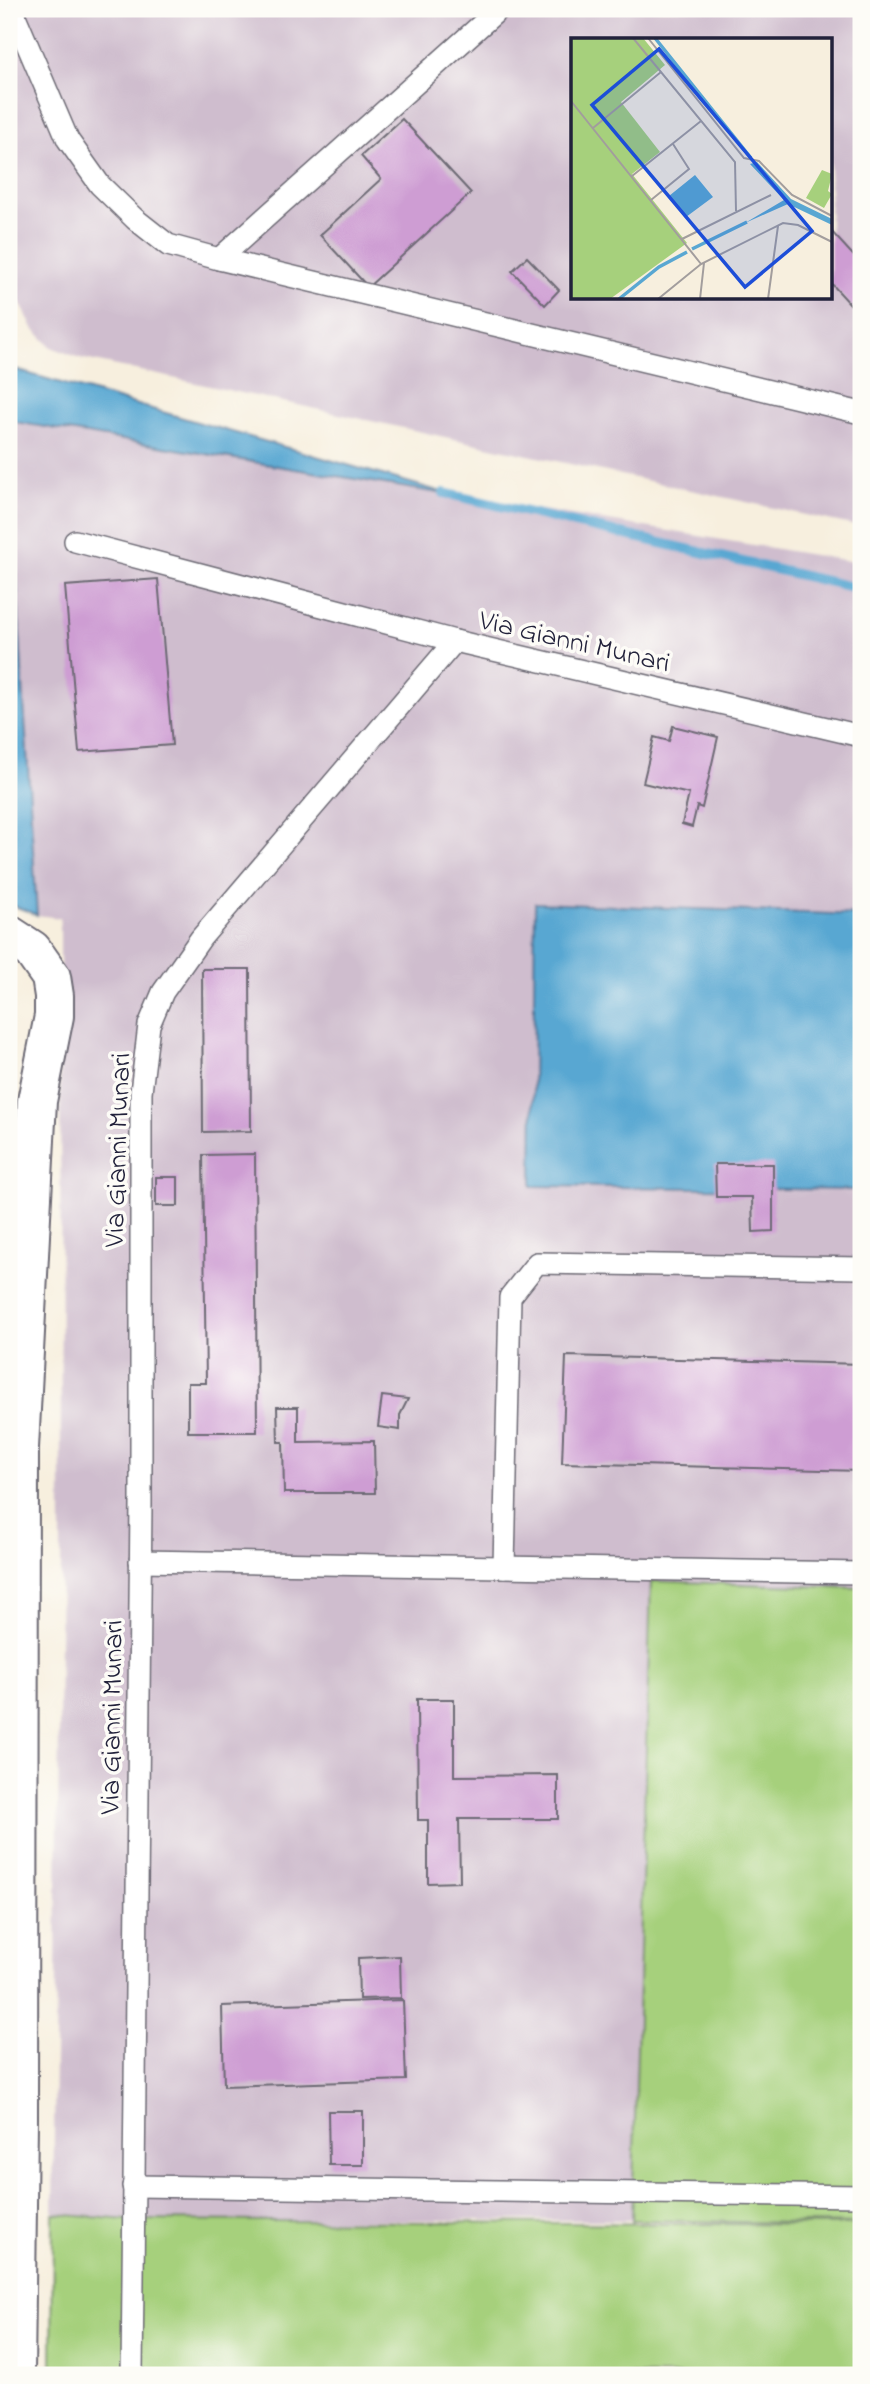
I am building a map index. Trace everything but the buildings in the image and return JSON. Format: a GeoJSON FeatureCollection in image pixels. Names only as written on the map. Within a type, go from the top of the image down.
{"type":"FeatureCollection","features":[{"type":"Feature","properties":{"kind":"street"},"geometry":{"type":"LineString","coordinates":[[15,2375],[19,1448],[37,1101],[54,1016],[51,977],[20,943]]}},
{"type":"Feature","properties":{"kind":"lane"},"geometry":{"type":"LineString","coordinates":[[12,9],[68,141],[100,185],[135,219],[168,245],[861,412]]}},
{"type":"Feature","properties":{"kind":"lane"},"geometry":{"type":"LineString","coordinates":[[219,259],[499,9]]}},
{"type":"Feature","properties":{"kind":"lane"},"geometry":{"type":"LineString","coordinates":[[75,541],[455,641]]}},
{"type":"Feature","properties":{"kind":"lane","name":"Via Gianni Munari"},"geometry":{"type":"LineString","coordinates":[[132,2375],[140,1561],[141,1092],[149,1025],[163,992],[201,937],[455,641],[861,736]]}},
{"type":"Feature","properties":{"kind":"lane"},"geometry":{"type":"LineString","coordinates":[[504,1567],[510,1297],[537,1263],[861,1268]]}},
{"type":"Feature","properties":{"kind":"lane"},"geometry":{"type":"LineString","coordinates":[[140,1561],[861,1573]]}},
{"type":"Feature","properties":{"kind":"lane"},"geometry":{"type":"LineString","coordinates":[[133,2186],[861,2196]]}},
{"type":"Feature","properties":{"kind":"shaded area"},"geometry":{"type":"Polygon","coordinates":[[[9,9],[861,9],[861,527],[80,358],[51,347],[33,328],[9,281],[9,9]]]}},
{"type":"Feature","properties":{"kind":"shaded area"},"geometry":{"type":"Polygon","coordinates":[[[9,421],[861,563],[861,1588],[651,1582],[632,2220],[128,2220],[53,2214],[61,1562],[60,918],[37,915],[9,421]]]}},
{"type":"Feature","properties":{"kind":"green space"},"geometry":{"type":"Polygon","coordinates":[[[651,1581],[861,1588],[861,2224],[632,2220],[651,1581]]]}},
{"type":"Feature","properties":{"kind":"green space"},"geometry":{"type":"Polygon","coordinates":[[[53,2214],[128,2220],[861,2225],[861,2375],[52,2375],[53,2214]]]}},
{"type":"Feature","properties":{"kind":"water"},"geometry":{"type":"Polygon","coordinates":[[[9,368],[456,496],[9,421],[9,368]]]}},
{"type":"Feature","properties":{"kind":"water"},"geometry":{"type":"Polygon","coordinates":[[[9,456],[37,915],[9,904],[9,456]]]}},
{"type":"Feature","properties":{"kind":"water"},"geometry":{"type":"Polygon","coordinates":[[[535,903],[861,915],[861,1190],[532,1186],[535,903]]]}},
{"type":"Feature","properties":{"kind":"waterway"},"geometry":{"type":"LineString","coordinates":[[444,493],[861,589]]}}]}
